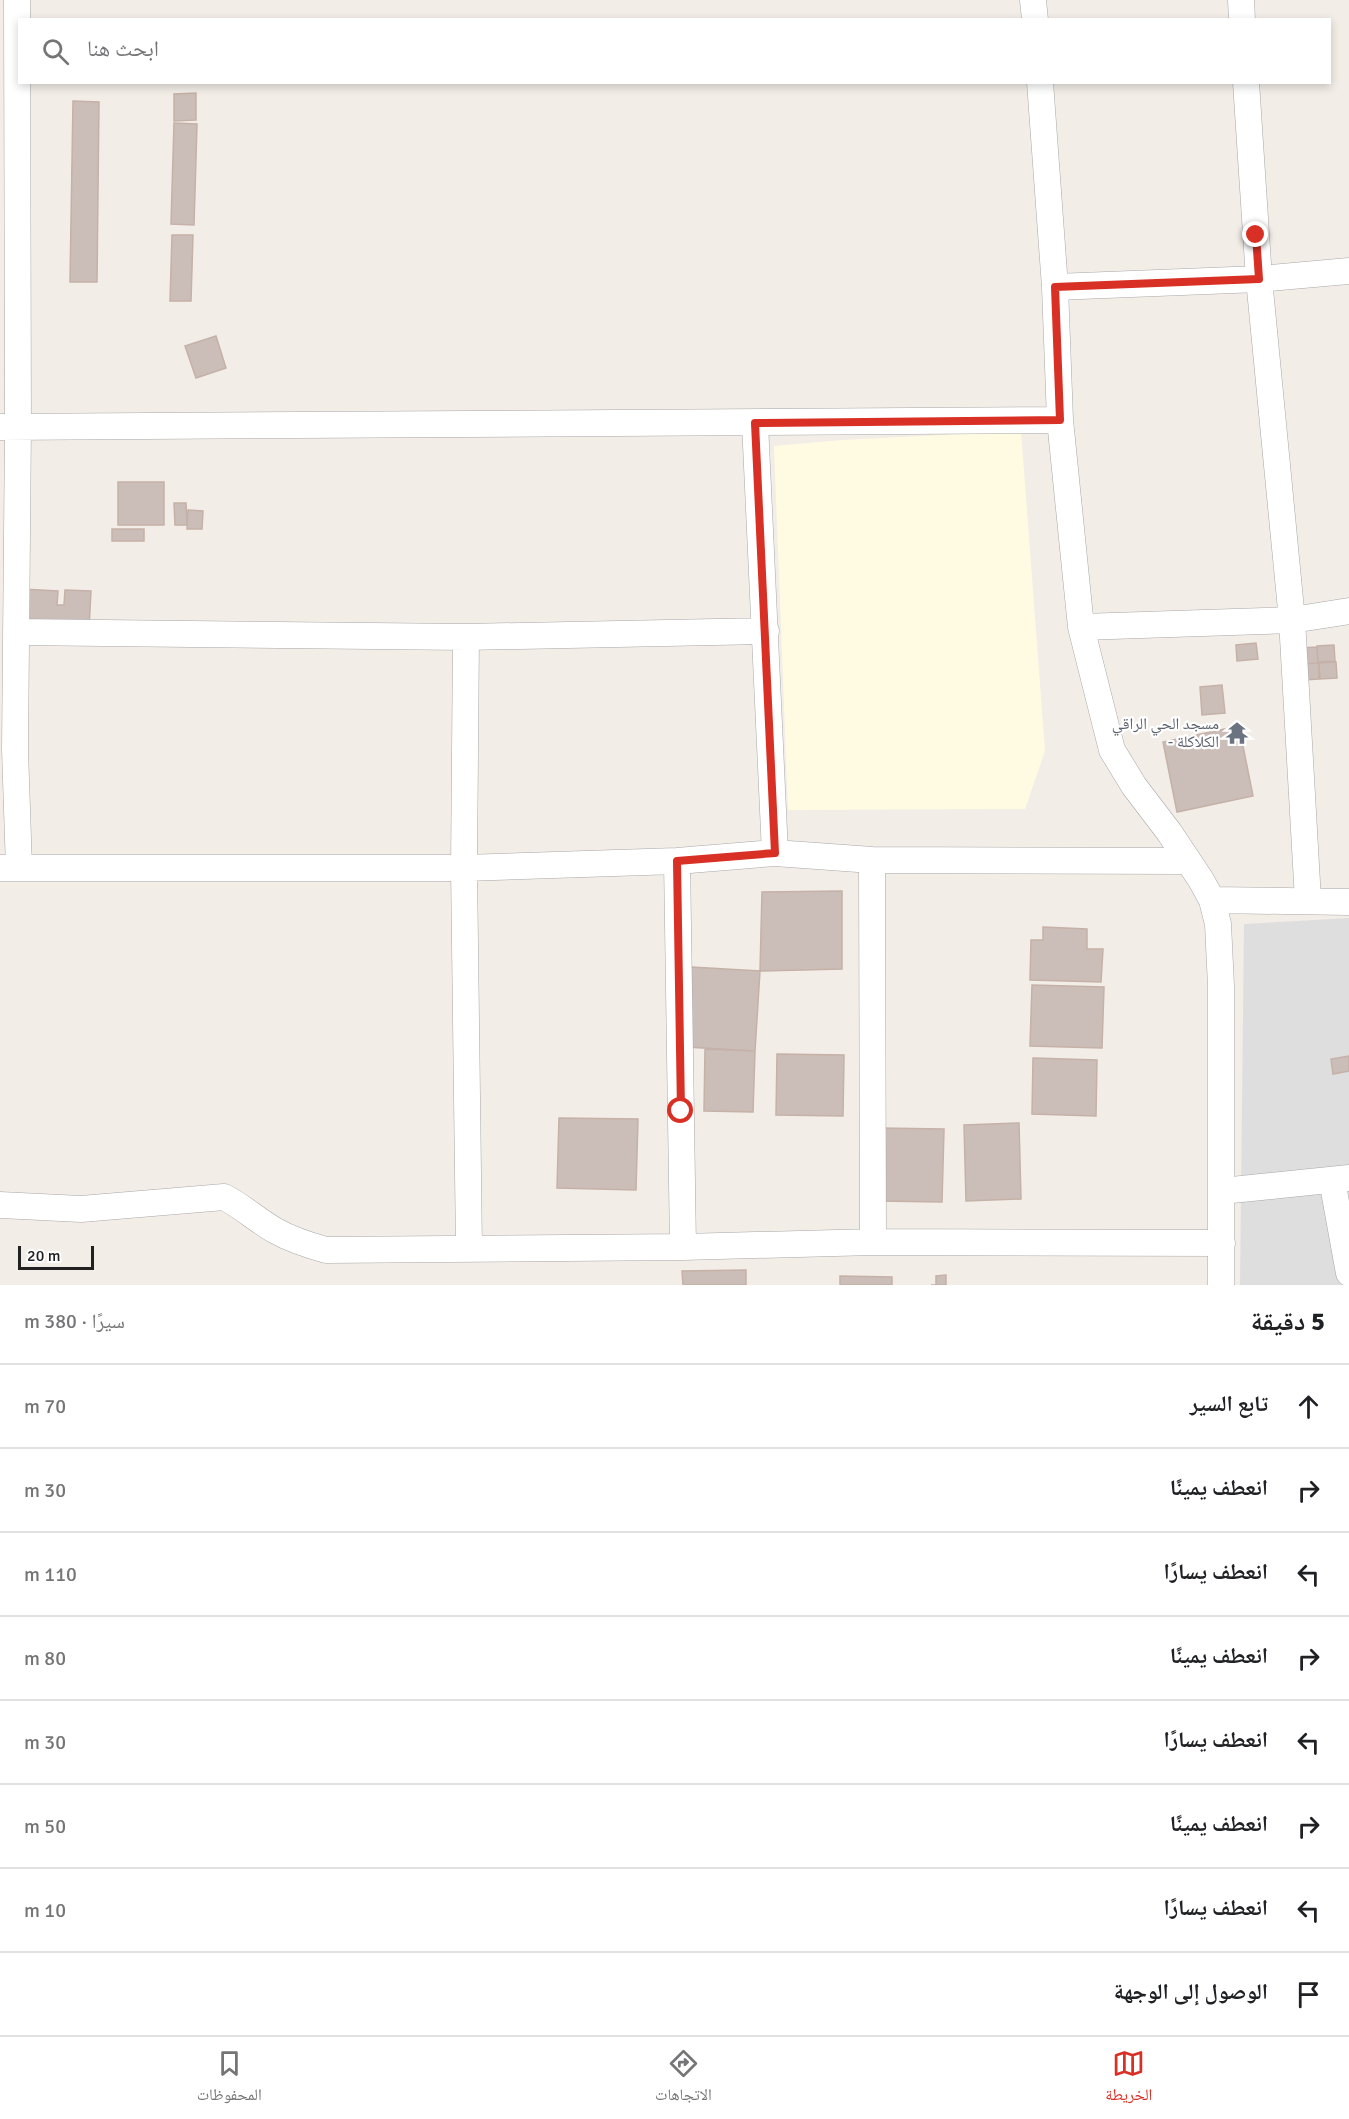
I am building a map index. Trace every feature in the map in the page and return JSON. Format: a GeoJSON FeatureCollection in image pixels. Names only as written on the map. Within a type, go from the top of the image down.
{"type":"FeatureCollection","features":[{"type":"Feature","properties":{"kind":"street"},"geometry":{"type":"LineString","coordinates":[[16,0],[9,427],[16,632],[8,750],[9,868],[464,868],[677,861],[775,853],[872,860],[1188,861]]}},
{"type":"Feature","properties":{"kind":"street"},"geometry":{"type":"LineString","coordinates":[[1033,0],[1035,18]]}},
{"type":"Feature","properties":{"kind":"street"},"geometry":{"type":"LineString","coordinates":[[1241,0],[1242,18]]}},
{"type":"Feature","properties":{"kind":"street"},"geometry":{"type":"LineString","coordinates":[[1040,84],[1055,287],[1060,420],[1081,627],[1112,750],[1212,900],[1218,924],[1221,986],[1221,1285]]}},
{"type":"Feature","properties":{"kind":"street"},"geometry":{"type":"LineString","coordinates":[[1246,84],[1259,279],[1292,620],[1308,900]]}},
{"type":"Feature","properties":{"kind":"street"},"geometry":{"type":"LineString","coordinates":[[1055,287],[1259,279],[1349,271]]}},
{"type":"Feature","properties":{"kind":"street"},"geometry":{"type":"LineString","coordinates":[[9,427],[1060,420]]}},
{"type":"Feature","properties":{"kind":"street"},"geometry":{"type":"LineString","coordinates":[[755,423],[775,853]]}},
{"type":"Feature","properties":{"kind":"street"},"geometry":{"type":"LineString","coordinates":[[1081,627],[1292,620],[1349,611]]}},
{"type":"Feature","properties":{"kind":"street"},"geometry":{"type":"LineString","coordinates":[[16,632],[466,637],[765,632]]}},
{"type":"Feature","properties":{"kind":"street"},"geometry":{"type":"LineString","coordinates":[[466,637],[464,868],[469,1249]]}},
{"type":"Feature","properties":{"kind":"street"},"geometry":{"type":"LineString","coordinates":[[872,860],[873,1242]]}},
{"type":"Feature","properties":{"kind":"street"},"geometry":{"type":"LineString","coordinates":[[677,861],[683,1247]]}},
{"type":"Feature","properties":{"kind":"street"},"geometry":{"type":"LineString","coordinates":[[1212,900],[1349,902]]}},
{"type":"Feature","properties":{"kind":"street"},"geometry":{"type":"LineString","coordinates":[[1222,1191],[1341,1179],[1349,1273]]}},
{"type":"Feature","properties":{"kind":"street"},"geometry":{"type":"LineString","coordinates":[[0,1205],[81,1209],[224,1197],[276,1231],[302,1243],[326,1250],[683,1247],[873,1242],[1222,1244]]}},
{"type":"Feature","properties":{"kind":"shaded area"},"geometry":{"type":"Polygon","coordinates":[[[1021,431],[1045,751],[1025,809],[788,810],[774,446],[842,440],[1021,431]]]}},
{"type":"Feature","properties":{"kind":"shaded area"},"geometry":{"type":"Polygon","coordinates":[[[1349,918],[1349,1285],[1240,1285],[1244,924],[1349,918]]]}},
{"type":"Feature","properties":{"kind":"building"},"geometry":{"type":"Polygon","coordinates":[[[196,93],[196,120],[174,121],[174,94],[196,93]]]}},
{"type":"Feature","properties":{"kind":"building"},"geometry":{"type":"Polygon","coordinates":[[[73,101],[99,102],[97,282],[70,282],[73,101]]]}},
{"type":"Feature","properties":{"kind":"building"},"geometry":{"type":"Polygon","coordinates":[[[174,123],[197,124],[194,225],[171,224],[174,123]]]}},
{"type":"Feature","properties":{"kind":"building"},"geometry":{"type":"Polygon","coordinates":[[[172,235],[193,235],[191,301],[170,301],[172,235]]]}},
{"type":"Feature","properties":{"kind":"building"},"geometry":{"type":"Polygon","coordinates":[[[216,336],[226,368],[196,378],[185,346],[216,336]]]}},
{"type":"Feature","properties":{"kind":"building"},"geometry":{"type":"Polygon","coordinates":[[[118,482],[164,482],[164,525],[118,525],[118,482]]]}},
{"type":"Feature","properties":{"kind":"building"},"geometry":{"type":"Polygon","coordinates":[[[174,503],[186,503],[187,525],[175,525],[174,503]]]}},
{"type":"Feature","properties":{"kind":"building"},"geometry":{"type":"Polygon","coordinates":[[[188,510],[203,511],[202,529],[187,529],[188,510]]]}},
{"type":"Feature","properties":{"kind":"building"},"geometry":{"type":"Polygon","coordinates":[[[112,529],[144,529],[144,541],[112,541],[112,529]]]}},
{"type":"Feature","properties":{"kind":"building"},"geometry":{"type":"Polygon","coordinates":[[[22,589],[58,591],[57,605],[64,605],[65,590],[91,591],[89,629],[21,627],[22,589]]]}},
{"type":"Feature","properties":{"kind":"building"},"geometry":{"type":"Polygon","coordinates":[[[1256,643],[1258,659],[1237,661],[1236,645],[1256,643]]]}},
{"type":"Feature","properties":{"kind":"building"},"geometry":{"type":"Polygon","coordinates":[[[1334,645],[1335,661],[1318,662],[1317,646],[1334,645]]]}},
{"type":"Feature","properties":{"kind":"building"},"geometry":{"type":"Polygon","coordinates":[[[1317,647],[1318,663],[1301,664],[1300,648],[1317,647]]]}},
{"type":"Feature","properties":{"kind":"building"},"geometry":{"type":"Polygon","coordinates":[[[1336,662],[1337,678],[1320,679],[1319,663],[1336,662]]]}},
{"type":"Feature","properties":{"kind":"building"},"geometry":{"type":"Polygon","coordinates":[[[1319,663],[1319,679],[1303,680],[1302,664],[1319,663]]]}},
{"type":"Feature","properties":{"kind":"building"},"geometry":{"type":"Polygon","coordinates":[[[1222,685],[1225,713],[1202,715],[1200,687],[1222,685]]]}},
{"type":"Feature","properties":{"kind":"building"},"geometry":{"type":"Polygon","coordinates":[[[1239,726],[1253,796],[1177,812],[1163,742],[1239,726]]]}},
{"type":"Feature","properties":{"kind":"building"},"geometry":{"type":"Polygon","coordinates":[[[842,891],[842,969],[760,971],[762,892],[842,891]]]}},
{"type":"Feature","properties":{"kind":"building"},"geometry":{"type":"Polygon","coordinates":[[[1043,927],[1087,929],[1087,949],[1103,949],[1101,982],[1030,980],[1031,940],[1043,940],[1043,927]]]}},
{"type":"Feature","properties":{"kind":"building"},"geometry":{"type":"Polygon","coordinates":[[[691,967],[760,971],[755,1051],[686,1047],[691,967]]]}},
{"type":"Feature","properties":{"kind":"building"},"geometry":{"type":"Polygon","coordinates":[[[1032,985],[1104,987],[1102,1048],[1030,1046],[1032,985]]]}},
{"type":"Feature","properties":{"kind":"building"},"geometry":{"type":"Polygon","coordinates":[[[705,1049],[755,1051],[753,1112],[704,1111],[705,1049]]]}},
{"type":"Feature","properties":{"kind":"building"},"geometry":{"type":"Polygon","coordinates":[[[777,1054],[844,1055],[843,1116],[776,1115],[777,1054]]]}},
{"type":"Feature","properties":{"kind":"building"},"geometry":{"type":"Polygon","coordinates":[[[1349,1056],[1349,1071],[1333,1074],[1331,1059],[1349,1056]]]}},
{"type":"Feature","properties":{"kind":"building"},"geometry":{"type":"Polygon","coordinates":[[[1033,1058],[1097,1060],[1096,1116],[1032,1114],[1033,1058]]]}},
{"type":"Feature","properties":{"kind":"building"},"geometry":{"type":"Polygon","coordinates":[[[559,1118],[638,1119],[636,1190],[557,1188],[559,1118]]]}},
{"type":"Feature","properties":{"kind":"building"},"geometry":{"type":"Polygon","coordinates":[[[1019,1123],[1021,1199],[966,1201],[964,1125],[1019,1123]]]}},
{"type":"Feature","properties":{"kind":"building"},"geometry":{"type":"Polygon","coordinates":[[[880,1128],[944,1129],[942,1202],[878,1201],[880,1128]]]}},
{"type":"Feature","properties":{"kind":"building"},"geometry":{"type":"Polygon","coordinates":[[[746,1270],[746,1285],[683,1285],[682,1271],[746,1270]]]}},
{"type":"Feature","properties":{"kind":"building"},"geometry":{"type":"Polygon","coordinates":[[[946,1275],[946,1285],[936,1285],[936,1276],[946,1275]]]}},
{"type":"Feature","properties":{"kind":"building"},"geometry":{"type":"Polygon","coordinates":[[[840,1276],[892,1277],[892,1285],[840,1285],[840,1276]]]}},
{"type":"Feature","properties":{"kind":"place","name":"مسجد الحي الراقي - الكلاكلة"},"geometry":{"type":"Point","coordinates":[1237,733]}},
{"type":"Feature","properties":{"kind":"route"},"geometry":{"type":"LineString","coordinates":[[681,1111],[677,861],[775,853],[755,423],[1060,420],[1055,287],[1259,279],[1256,235]]}}]}
